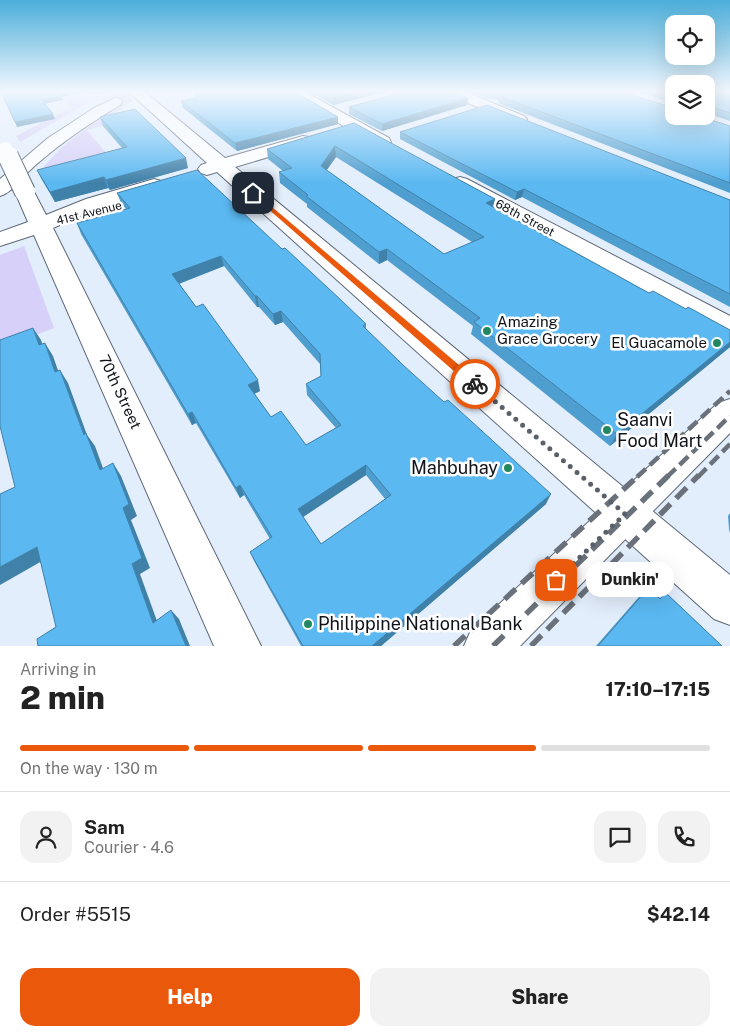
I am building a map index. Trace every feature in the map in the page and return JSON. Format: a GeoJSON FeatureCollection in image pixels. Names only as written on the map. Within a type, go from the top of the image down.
{"type":"FeatureCollection","features":[{"type":"Feature","properties":{"kind":"main road"},"geometry":{"type":"LineString","coordinates":[[2,151],[44,132],[60,122]]}},
{"type":"Feature","properties":{"kind":"main road"},"geometry":{"type":"LineString","coordinates":[[0,190],[22,168],[54,142],[84,122]]}},
{"type":"Feature","properties":{"kind":"main road"},"geometry":{"type":"LineString","coordinates":[[171,122],[730,603]]}},
{"type":"Feature","properties":{"kind":"main road","name":"41st Avenue"},"geometry":{"type":"LineString","coordinates":[[0,239],[41,225],[100,211],[184,181],[329,139],[381,137],[351,122]]}},
{"type":"Feature","properties":{"kind":"main road"},"geometry":{"type":"LineString","coordinates":[[530,122],[538,126]]}},
{"type":"Feature","properties":{"kind":"main road","name":"70th Street"},"geometry":{"type":"LineString","coordinates":[[2,151],[41,225],[238,646]]}},
{"type":"Feature","properties":{"kind":"main road","name":"68th Street"},"geometry":{"type":"LineString","coordinates":[[440,172],[730,328]]}},
{"type":"Feature","properties":{"kind":"main road"},"geometry":{"type":"LineString","coordinates":[[487,646],[730,412]]}},
{"type":"Feature","properties":{"kind":"shaded area"},"geometry":{"type":"Polygon","coordinates":[[[43,122],[55,122],[20,142],[16,136],[43,122]]]}},
{"type":"Feature","properties":{"kind":"shaded area"},"geometry":{"type":"Polygon","coordinates":[[[94,122],[117,122],[87,130],[113,161],[38,173],[61,148],[94,122]]]}},
{"type":"Feature","properties":{"kind":"shaded area"},"geometry":{"type":"Polygon","coordinates":[[[24,246],[54,328],[0,349],[0,255],[24,246]]]}},
{"type":"Feature","properties":{"kind":"building"},"geometry":{"type":"Polygon","coordinates":[[[105,122],[149,122],[186,158],[106,180],[104,177],[50,192],[37,170],[127,147],[105,122]]]}},
{"type":"Feature","properties":{"kind":"building"},"geometry":{"type":"Polygon","coordinates":[[[208,122],[318,122],[235,143],[208,122]]]}},
{"type":"Feature","properties":{"kind":"building"},"geometry":{"type":"Polygon","coordinates":[[[432,122],[531,122],[730,200],[730,294],[524,189],[517,192],[400,132],[432,122]]]}},
{"type":"Feature","properties":{"kind":"building"},"geometry":{"type":"Polygon","coordinates":[[[569,122],[665,122],[665,125],[715,125],[715,122],[718,122],[730,126],[730,183],[569,122]]]}},
{"type":"Feature","properties":{"kind":"building"},"geometry":{"type":"Polygon","coordinates":[[[354,123],[495,199],[486,203],[558,243],[649,293],[653,291],[686,309],[688,307],[730,330],[730,342],[617,434],[474,322],[480,318],[387,249],[379,252],[306,196],[308,195],[279,172],[292,168],[267,149],[354,123]],[[335,146],[321,166],[444,254],[484,237],[335,146]]]}},
{"type":"Feature","properties":{"kind":"building"},"geometry":{"type":"Polygon","coordinates":[[[197,170],[282,249],[285,248],[341,300],[366,324],[363,326],[403,365],[444,402],[448,400],[551,494],[372,646],[303,646],[250,552],[272,537],[240,485],[236,488],[192,412],[188,414],[77,223],[130,208],[117,193],[197,170]],[[221,256],[172,274],[196,307],[203,304],[258,380],[248,385],[271,417],[281,411],[306,445],[341,425],[306,384],[321,376],[320,354],[281,311],[273,314],[221,256]],[[366,465],[298,509],[321,544],[391,495],[366,465]]]}},
{"type":"Feature","properties":{"kind":"building"},"geometry":{"type":"Polygon","coordinates":[[[33,328],[39,345],[45,343],[55,372],[60,370],[84,435],[86,433],[100,470],[113,463],[129,504],[123,508],[142,558],[132,564],[153,623],[171,610],[186,646],[38,646],[37,639],[56,627],[37,547],[0,567],[0,494],[15,487],[0,426],[0,340],[33,328]]]}},
{"type":"Feature","properties":{"kind":"building"},"geometry":{"type":"Polygon","coordinates":[[[649,587],[660,599],[666,593],[722,646],[598,646],[649,587]]]}},
{"type":"Feature","properties":{"kind":"railway"},"geometry":{"type":"LineString","coordinates":[[637,477],[730,391]]}},
{"type":"Feature","properties":{"kind":"railway"},"geometry":{"type":"LineString","coordinates":[[667,477],[730,416]]}},
{"type":"Feature","properties":{"kind":"railway"},"geometry":{"type":"LineString","coordinates":[[698,477],[730,444]]}},
{"type":"Feature","properties":{"kind":"railway"},"geometry":{"type":"LineString","coordinates":[[454,646],[639,475]]}},
{"type":"Feature","properties":{"kind":"railway"},"geometry":{"type":"LineString","coordinates":[[493,646],[669,475]]}},
{"type":"Feature","properties":{"kind":"railway"},"geometry":{"type":"LineString","coordinates":[[531,646],[699,475]]}},
{"type":"Feature","properties":{"kind":"way so far"},"geometry":{"type":"LineString","coordinates":[[475,384],[625,514],[556,580]]}},
{"type":"Feature","properties":{"kind":"place","name":"Amazing Grace Grocery"},"geometry":{"type":"Point","coordinates":[487,331]}},
{"type":"Feature","properties":{"kind":"place","name":"El Guacamole"},"geometry":{"type":"Point","coordinates":[717,343]}},
{"type":"Feature","properties":{"kind":"place","name":"Saanvi Food Mart"},"geometry":{"type":"Point","coordinates":[607,430]}},
{"type":"Feature","properties":{"kind":"place","name":"Mahbuhay"},"geometry":{"type":"Point","coordinates":[508,468]}},
{"type":"Feature","properties":{"kind":"place","name":"Dunkin'"},"geometry":{"type":"Point","coordinates":[556,580]}},
{"type":"Feature","properties":{"kind":"place","name":"Philippine National Bank"},"geometry":{"type":"Point","coordinates":[308,624]}},
{"type":"Feature","properties":{"kind":"route"},"geometry":{"type":"LineString","coordinates":[[253,193],[475,384]]}}]}
